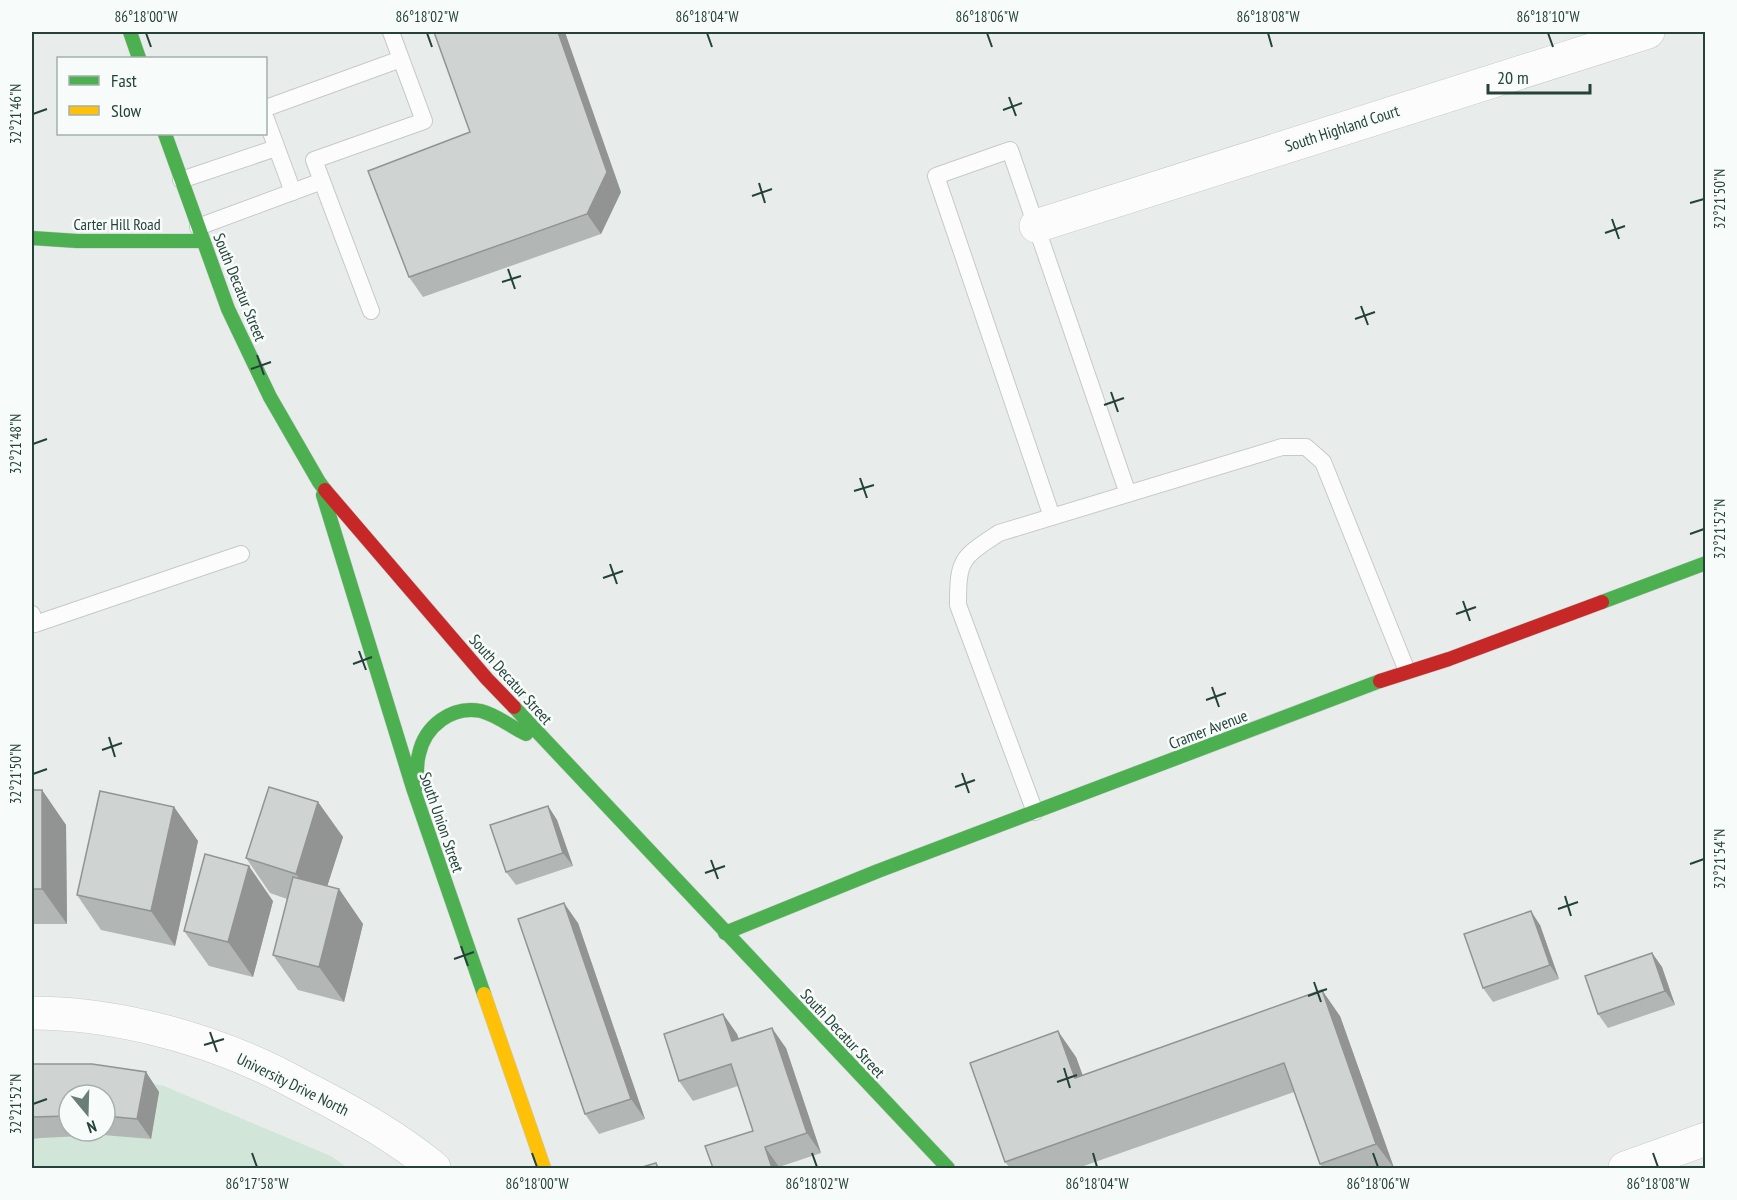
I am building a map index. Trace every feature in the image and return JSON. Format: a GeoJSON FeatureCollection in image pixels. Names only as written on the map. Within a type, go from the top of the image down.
{"type":"FeatureCollection","features":[{"type":"Feature","properties":{"kind":"main road"},"geometry":{"type":"LineString","coordinates":[[130,32],[139,57]]}},
{"type":"Feature","properties":{"kind":"main road","name":"South Decatur Street"},"geometry":{"type":"LineString","coordinates":[[165,135],[228,309],[270,397],[319,482],[486,679],[948,1168]]}},
{"type":"Feature","properties":{"kind":"main road","name":"Carter Hill Road"},"geometry":{"type":"LineString","coordinates":[[32,238],[77,241],[201,234]]}},
{"type":"Feature","properties":{"kind":"main road","name":"South Union Street"},"geometry":{"type":"LineString","coordinates":[[319,482],[418,803],[544,1168]]}},
{"type":"Feature","properties":{"kind":"main road","name":"Cramer Avenue"},"geometry":{"type":"LineString","coordinates":[[725,933],[878,871],[1407,670],[1449,658],[1706,563]]}},
{"type":"Feature","properties":{"kind":"main road"},"geometry":{"type":"LineString","coordinates":[[418,803],[417,766],[420,748],[427,735],[445,717],[468,709],[480,710],[492,714],[549,746]]}},
{"type":"Feature","properties":{"kind":"street","name":"South Highland Court"},"geometry":{"type":"LineString","coordinates":[[1036,226],[1648,32]]}},
{"type":"Feature","properties":{"kind":"street","name":"University Drive North"},"geometry":{"type":"LineString","coordinates":[[32,1012],[101,1017],[182,1037],[229,1053],[262,1066],[368,1121],[434,1168]]}},
{"type":"Feature","properties":{"kind":"street"},"geometry":{"type":"LineString","coordinates":[[1625,1168],[1706,1139]]}},
{"type":"Feature","properties":{"kind":"lane"},"geometry":{"type":"LineString","coordinates":[[371,311],[314,160],[424,121],[391,32]]}},
{"type":"Feature","properties":{"kind":"lane"},"geometry":{"type":"LineString","coordinates":[[267,108],[401,59]]}},
{"type":"Feature","properties":{"kind":"lane"},"geometry":{"type":"LineString","coordinates":[[267,122],[292,192]]}},
{"type":"Feature","properties":{"kind":"lane"},"geometry":{"type":"LineString","coordinates":[[181,180],[276,148]]}},
{"type":"Feature","properties":{"kind":"lane"},"geometry":{"type":"LineString","coordinates":[[1052,517],[936,176],[1010,150],[1128,494]]}},
{"type":"Feature","properties":{"kind":"lane"},"geometry":{"type":"LineString","coordinates":[[201,234],[292,192],[322,181]]}},
{"type":"Feature","properties":{"kind":"lane"},"geometry":{"type":"LineString","coordinates":[[1035,812],[958,606],[958,574],[968,554],[999,533],[1282,447],[1306,447],[1323,462],[1407,670]]}},
{"type":"Feature","properties":{"kind":"lane"},"geometry":{"type":"LineString","coordinates":[[32,614],[35,624],[241,554]]}},
{"type":"Feature","properties":{"kind":"green space"},"geometry":{"type":"Polygon","coordinates":[[[32,1064],[64,1064],[164,1086],[331,1156],[348,1168],[32,1168],[32,1064]]]}},
{"type":"Feature","properties":{"kind":"building"},"geometry":{"type":"Polygon","coordinates":[[[434,32],[558,32],[607,172],[587,214],[409,277],[368,171],[470,132],[434,32]]]}},
{"type":"Feature","properties":{"kind":"building"},"geometry":{"type":"Polygon","coordinates":[[[269,787],[318,802],[296,874],[246,858],[269,787]]]}},
{"type":"Feature","properties":{"kind":"building"},"geometry":{"type":"Polygon","coordinates":[[[32,790],[42,790],[42,889],[32,889],[32,790]]]}},
{"type":"Feature","properties":{"kind":"building"},"geometry":{"type":"Polygon","coordinates":[[[100,791],[174,807],[151,911],[77,895],[100,791]]]}},
{"type":"Feature","properties":{"kind":"building"},"geometry":{"type":"Polygon","coordinates":[[[548,806],[563,853],[506,872],[490,825],[548,806]]]}},
{"type":"Feature","properties":{"kind":"building"},"geometry":{"type":"Polygon","coordinates":[[[205,854],[249,866],[228,942],[184,931],[205,854]]]}},
{"type":"Feature","properties":{"kind":"building"},"geometry":{"type":"Polygon","coordinates":[[[293,877],[339,889],[319,967],[273,955],[293,877]]]}},
{"type":"Feature","properties":{"kind":"building"},"geometry":{"type":"Polygon","coordinates":[[[564,903],[631,1099],[585,1114],[518,919],[564,903]]]}},
{"type":"Feature","properties":{"kind":"building"},"geometry":{"type":"Polygon","coordinates":[[[1531,911],[1550,965],[1483,988],[1464,934],[1531,911]]]}},
{"type":"Feature","properties":{"kind":"building"},"geometry":{"type":"Polygon","coordinates":[[[1652,953],[1665,991],[1598,1014],[1585,976],[1652,953]]]}},
{"type":"Feature","properties":{"kind":"building"},"geometry":{"type":"Polygon","coordinates":[[[1322,990],[1376,1144],[1320,1164],[1284,1063],[1005,1162],[970,1063],[1058,1031],[1075,1078],[1322,990]]]}},
{"type":"Feature","properties":{"kind":"building"},"geometry":{"type":"Polygon","coordinates":[[[723,1014],[732,1041],[772,1028],[807,1133],[765,1147],[772,1168],[713,1168],[705,1146],[753,1131],[731,1064],[679,1081],[664,1034],[723,1014]]]}},
{"type":"Feature","properties":{"kind":"building"},"geometry":{"type":"Polygon","coordinates":[[[32,1064],[92,1064],[146,1072],[137,1119],[117,1117],[117,1083],[57,1083],[57,1116],[32,1117],[32,1064]]]}},
{"type":"Feature","properties":{"kind":"building"},"geometry":{"type":"Polygon","coordinates":[[[656,1163],[658,1168],[639,1168],[656,1163]]]}},
{"type":"Feature","properties":{"kind":"traffic: fast"},"geometry":{"type":"LineString","coordinates":[[130,32],[139,57]]}},
{"type":"Feature","properties":{"kind":"traffic: fast"},"geometry":{"type":"LineString","coordinates":[[165,135],[228,309],[270,397],[325,490]]}},
{"type":"Feature","properties":{"kind":"traffic: fast"},"geometry":{"type":"LineString","coordinates":[[32,238],[77,241],[203,241]]}},
{"type":"Feature","properties":{"kind":"traffic: fast"},"geometry":{"type":"LineString","coordinates":[[323,495],[413,788],[484,994]]}},
{"type":"Feature","properties":{"kind":"traffic: fast"},"geometry":{"type":"LineString","coordinates":[[1602,602],[1706,563]]}},
{"type":"Feature","properties":{"kind":"traffic: fast"},"geometry":{"type":"LineString","coordinates":[[725,933],[878,871],[1380,681]]}},
{"type":"Feature","properties":{"kind":"traffic: fast"},"geometry":{"type":"LineString","coordinates":[[514,707],[948,1168]]}},
{"type":"Feature","properties":{"kind":"traffic: fast"},"geometry":{"type":"LineString","coordinates":[[417,786],[417,762],[422,744],[434,727],[450,715],[460,711],[481,711],[493,715],[526,734]]}},
{"type":"Feature","properties":{"kind":"traffic: slow"},"geometry":{"type":"LineString","coordinates":[[484,994],[544,1168]]}},
{"type":"Feature","properties":{"kind":"traffic: jam"},"geometry":{"type":"LineString","coordinates":[[325,490],[487,679],[514,707]]}},
{"type":"Feature","properties":{"kind":"traffic: jam"},"geometry":{"type":"LineString","coordinates":[[1380,681],[1449,659],[1602,602]]}}]}
